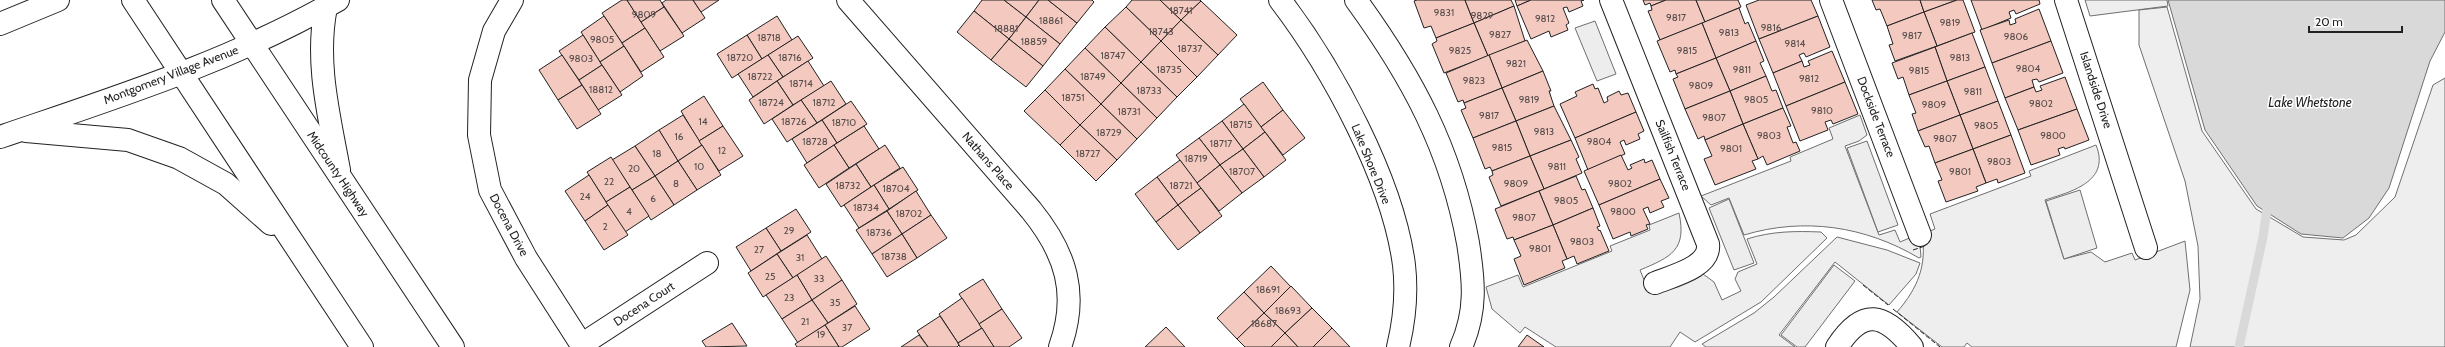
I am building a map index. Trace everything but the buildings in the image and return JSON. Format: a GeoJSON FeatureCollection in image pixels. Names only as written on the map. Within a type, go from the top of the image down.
{"type":"FeatureCollection","features":[{"type":"Feature","properties":{"kind":"street"},"geometry":{"type":"LineString","coordinates":[[0,24],[58,0]]}},
{"type":"Feature","properties":{"kind":"street"},"geometry":{"type":"LineString","coordinates":[[133,0],[362,347]]}},
{"type":"Feature","properties":{"kind":"street","name":"Midcounty Highway"},"geometry":{"type":"LineString","coordinates":[[223,0],[453,347]]}},
{"type":"Feature","properties":{"kind":"street","name":"Docena Drive"},"geometry":{"type":"LineString","coordinates":[[512,0],[494,31],[480,80],[479,135],[490,190],[526,258],[582,346]]}},
{"type":"Feature","properties":{"kind":"street","name":"Nathans Place"},"geometry":{"type":"LineString","coordinates":[[848,0],[1031,210],[1046,231],[1057,250],[1067,276],[1070,300],[1068,324],[1060,347]]}},
{"type":"Feature","properties":{"kind":"street","name":"Lake Shore Drive"},"geometry":{"type":"LineString","coordinates":[[1280,0],[1323,63],[1368,149],[1385,193],[1404,265],[1404,307],[1398,347]]}},
{"type":"Feature","properties":{"kind":"street"},"geometry":{"type":"LineString","coordinates":[[1356,0],[1412,85],[1428,117],[1456,184],[1474,284],[1473,310],[1461,347]]}},
{"type":"Feature","properties":{"kind":"street","name":"Sailfish Terrace"},"geometry":{"type":"LineString","coordinates":[[1611,0],[1708,244],[1709,250],[1703,260],[1655,283]]}},
{"type":"Feature","properties":{"kind":"street","name":"Dockside Terrace"},"geometry":{"type":"LineString","coordinates":[[1831,0],[1920,235]]}},
{"type":"Feature","properties":{"kind":"street","name":"Islandside Drive"},"geometry":{"type":"LineString","coordinates":[[2066,0],[2146,248]]}},
{"type":"Feature","properties":{"kind":"street"},"geometry":{"type":"LineString","coordinates":[[332,3],[321,31],[322,76],[341,179]]}},
{"type":"Feature","properties":{"kind":"street","name":"Montgomery Village Avenue"},"geometry":{"type":"LineString","coordinates":[[10,134],[181,74],[251,44],[332,3]]}},
{"type":"Feature","properties":{"kind":"street"},"geometry":{"type":"LineString","coordinates":[[10,134],[128,140],[180,158],[226,184],[293,243]]}},
{"type":"Feature","properties":{"kind":"street","name":"Docena Court"},"geometry":{"type":"LineString","coordinates":[[582,346],[708,263]]}},
{"type":"Feature","properties":{"kind":"street"},"geometry":{"type":"LineString","coordinates":[[1837,347],[1852,327],[1865,319],[1876,318],[1894,327],[1912,347]]}},
{"type":"Feature","properties":{"kind":"shaded area"},"geometry":{"type":"Polygon","coordinates":[[[2085,0],[2167,0],[2168,6],[2090,16],[2085,0]]]}},
{"type":"Feature","properties":{"kind":"shaded area"},"geometry":{"type":"Polygon","coordinates":[[[2167,7],[2202,131],[2256,209],[2303,237],[2344,240],[2356,235],[2395,197],[2433,85],[2445,78],[2445,347],[2190,347],[2200,299],[2198,246],[2185,181],[2139,45],[2139,10],[2167,7]]]}},
{"type":"Feature","properties":{"kind":"shaded area"},"geometry":{"type":"Polygon","coordinates":[[[1595,21],[1616,74],[1597,81],[1575,28],[1595,21]]]}},
{"type":"Feature","properties":{"kind":"shaded area"},"geometry":{"type":"Polygon","coordinates":[[[1860,115],[1867,135],[1859,141],[1845,146],[1879,235],[1895,230],[1900,242],[1919,234],[1921,257],[1919,258],[1877,238],[1834,228],[1789,226],[1744,235],[1729,198],[1711,205],[1701,196],[1791,161],[1790,157],[1833,139],[1829,128],[1860,115]]]}},
{"type":"Feature","properties":{"kind":"shaded area"},"geometry":{"type":"Polygon","coordinates":[[[1867,141],[1898,225],[1878,232],[1847,148],[1867,141]]]}},
{"type":"Feature","properties":{"kind":"shaded area"},"geometry":{"type":"Polygon","coordinates":[[[2096,145],[2099,158],[2098,168],[2093,177],[2076,189],[2045,200],[2064,259],[2091,252],[2105,262],[2132,253],[2135,260],[2185,241],[2190,290],[2176,347],[1972,347],[1967,343],[1964,347],[1942,347],[1897,312],[1910,294],[1919,276],[1923,256],[1922,234],[1935,229],[1930,214],[2031,176],[2029,171],[2096,145]]]}},
{"type":"Feature","properties":{"kind":"shaded area"},"geometry":{"type":"Polygon","coordinates":[[[2080,190],[2097,248],[2064,259],[2046,201],[2080,190]]]}},
{"type":"Feature","properties":{"kind":"shaded area"},"geometry":{"type":"Polygon","coordinates":[[[1729,199],[1754,263],[1734,270],[1709,208],[1729,199]]]}},
{"type":"Feature","properties":{"kind":"shaded area"},"geometry":{"type":"Polygon","coordinates":[[[1679,213],[1681,236],[1674,250],[1660,261],[1640,270],[1649,292],[1703,274],[1714,282],[1722,300],[1741,291],[1735,279],[1738,272],[1757,264],[1747,239],[1756,236],[1784,232],[1821,232],[1827,238],[1761,302],[1695,342],[1680,332],[1670,347],[1556,347],[1525,327],[1520,333],[1492,309],[1486,287],[1518,275],[1523,287],[1612,251],[1610,246],[1650,230],[1649,225],[1679,213]]]}},
{"type":"Feature","properties":{"kind":"shaded area"},"geometry":{"type":"Polygon","coordinates":[[[1837,237],[1887,250],[1920,263],[1916,274],[1889,305],[1835,262],[1779,335],[1795,347],[1706,347],[1702,344],[1754,313],[1774,297],[1837,237]]]}},
{"type":"Feature","properties":{"kind":"shaded area"},"geometry":{"type":"Polygon","coordinates":[[[1834,265],[1855,281],[1805,347],[1797,347],[1781,335],[1834,265]]]}},
{"type":"Feature","properties":{"kind":"water","name":"Lake Whetstone"},"geometry":{"type":"Polygon","coordinates":[[[2168,0],[2445,0],[2445,32],[2430,61],[2389,188],[2369,218],[2343,238],[2301,234],[2257,206],[2205,130],[2168,0]]]}},
{"type":"Feature","properties":{"kind":"waterway"},"geometry":{"type":"LineString","coordinates":[[2239,347],[2263,237],[2268,202]]}},
{"type":"Feature","properties":{"kind":"fence"},"geometry":{"type":"LineString","coordinates":[[1913,250],[1925,246]]}},
{"type":"Feature","properties":{"kind":"fence"},"geometry":{"type":"LineString","coordinates":[[1863,285],[1888,305]]}},
{"type":"Feature","properties":{"kind":"fence"},"geometry":{"type":"LineString","coordinates":[[1893,309],[1940,347]]}}]}
